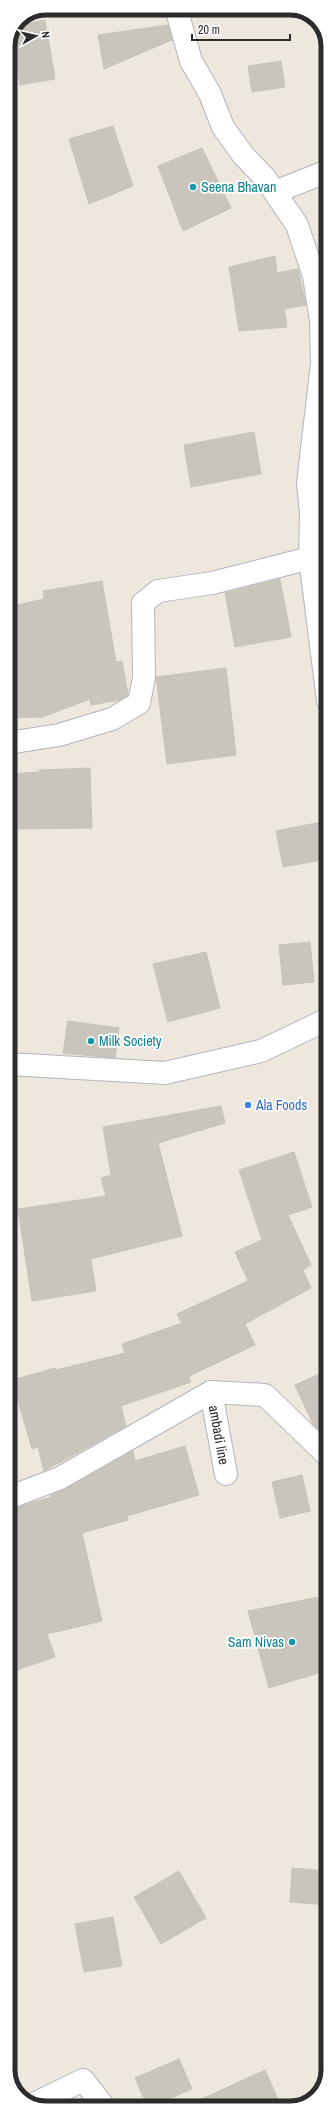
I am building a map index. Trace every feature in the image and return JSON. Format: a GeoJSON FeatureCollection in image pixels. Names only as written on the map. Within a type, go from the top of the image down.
{"type":"FeatureCollection","features":[{"type":"Feature","properties":{"kind":"street"},"geometry":{"type":"LineString","coordinates":[[178,15],[191,61],[210,94],[222,127],[275,192],[297,225],[314,276],[321,321]]}},
{"type":"Feature","properties":{"kind":"street"},"geometry":{"type":"LineString","coordinates":[[275,192],[321,174]]}},
{"type":"Feature","properties":{"kind":"street"},"geometry":{"type":"LineString","coordinates":[[321,428],[308,483],[311,512],[310,558],[321,645]]}},
{"type":"Feature","properties":{"kind":"street"},"geometry":{"type":"LineString","coordinates":[[15,742],[59,735],[112,719],[139,704],[144,677],[142,603],[158,591],[212,583],[265,568],[310,558]]}},
{"type":"Feature","properties":{"kind":"street"},"geometry":{"type":"LineString","coordinates":[[15,1064],[165,1073],[261,1051],[321,1022]]}},
{"type":"Feature","properties":{"kind":"street"},"geometry":{"type":"LineString","coordinates":[[16,1496],[60,1478],[211,1392]]}},
{"type":"Feature","properties":{"kind":"street","name":"ambadi line"},"geometry":{"type":"LineString","coordinates":[[226,1474],[211,1392],[265,1395],[321,1449]]}},
{"type":"Feature","properties":{"kind":"street"},"geometry":{"type":"LineString","coordinates":[[41,2100],[83,2080],[100,2101]]}},
{"type":"Feature","properties":{"kind":"building"},"geometry":{"type":"Polygon","coordinates":[[[45,20],[55,79],[20,85],[15,46],[17,34],[24,24],[45,20]]]}},
{"type":"Feature","properties":{"kind":"building"},"geometry":{"type":"Polygon","coordinates":[[[168,25],[172,40],[104,69],[98,35],[168,25]]]}},
{"type":"Feature","properties":{"kind":"building"},"geometry":{"type":"Polygon","coordinates":[[[281,61],[285,87],[252,92],[248,66],[281,61]]]}},
{"type":"Feature","properties":{"kind":"building"},"geometry":{"type":"Polygon","coordinates":[[[113,126],[133,186],[89,204],[69,139],[113,126]]]}},
{"type":"Feature","properties":{"kind":"building","name":"Seena Bhavan"},"geometry":{"type":"Polygon","coordinates":[[[202,148],[231,208],[183,231],[158,166],[202,148]]]}},
{"type":"Feature","properties":{"kind":"building"},"geometry":{"type":"Polygon","coordinates":[[[275,256],[277,273],[298,269],[306,305],[284,309],[287,327],[239,331],[229,267],[275,256]]]}},
{"type":"Feature","properties":{"kind":"building"},"geometry":{"type":"Polygon","coordinates":[[[254,432],[261,474],[191,487],[184,445],[254,432]]]}},
{"type":"Feature","properties":{"kind":"building"},"geometry":{"type":"Polygon","coordinates":[[[280,579],[291,637],[235,647],[225,593],[280,579]]]}},
{"type":"Feature","properties":{"kind":"building"},"geometry":{"type":"Polygon","coordinates":[[[102,581],[116,662],[122,661],[128,695],[120,700],[91,705],[90,699],[42,717],[15,718],[15,605],[44,599],[43,591],[102,581]]]}},
{"type":"Feature","properties":{"kind":"building"},"geometry":{"type":"Polygon","coordinates":[[[226,668],[236,755],[167,764],[156,677],[226,668]]]}},
{"type":"Feature","properties":{"kind":"building"},"geometry":{"type":"Polygon","coordinates":[[[90,768],[92,828],[15,829],[15,774],[40,772],[39,770],[90,768]]]}},
{"type":"Feature","properties":{"kind":"building"},"geometry":{"type":"Polygon","coordinates":[[[321,822],[321,860],[283,867],[276,831],[321,822]]]}},
{"type":"Feature","properties":{"kind":"building"},"geometry":{"type":"Polygon","coordinates":[[[310,942],[314,982],[283,985],[279,945],[310,942]]]}},
{"type":"Feature","properties":{"kind":"building"},"geometry":{"type":"Polygon","coordinates":[[[206,952],[220,1008],[168,1022],[153,964],[206,952]]]}},
{"type":"Feature","properties":{"kind":"building","name":"Milk Society"},"geometry":{"type":"Polygon","coordinates":[[[68,1021],[119,1028],[115,1058],[63,1053],[68,1021]]]}},
{"type":"Feature","properties":{"kind":"building"},"geometry":{"type":"Polygon","coordinates":[[[221,1106],[225,1123],[158,1143],[182,1236],[91,1259],[96,1291],[32,1301],[18,1209],[106,1196],[101,1178],[111,1175],[103,1127],[221,1106]]]}},
{"type":"Feature","properties":{"kind":"building"},"geometry":{"type":"Polygon","coordinates":[[[294,1152],[312,1207],[288,1215],[311,1265],[303,1270],[311,1288],[245,1324],[255,1345],[189,1376],[191,1382],[121,1406],[126,1426],[44,1471],[38,1447],[32,1449],[15,1390],[15,1379],[55,1368],[56,1370],[125,1353],[122,1344],[182,1323],[177,1314],[248,1281],[235,1252],[262,1240],[239,1170],[294,1152]]]}},
{"type":"Feature","properties":{"kind":"building"},"geometry":{"type":"Polygon","coordinates":[[[321,1373],[321,1432],[313,1424],[295,1385],[321,1373]]]}},
{"type":"Feature","properties":{"kind":"building"},"geometry":{"type":"Polygon","coordinates":[[[185,1446],[199,1495],[127,1516],[128,1520],[82,1533],[102,1621],[47,1634],[55,1657],[17,1670],[15,1664],[15,1508],[51,1497],[51,1495],[66,1489],[133,1451],[135,1461],[185,1446]]]}},
{"type":"Feature","properties":{"kind":"building"},"geometry":{"type":"Polygon","coordinates":[[[302,1475],[310,1511],[280,1518],[272,1482],[302,1475]]]}},
{"type":"Feature","properties":{"kind":"building","name":"Sam Nivas"},"geometry":{"type":"Polygon","coordinates":[[[321,1597],[321,1672],[269,1688],[248,1611],[321,1597]]]}},
{"type":"Feature","properties":{"kind":"building"},"geometry":{"type":"Polygon","coordinates":[[[292,1868],[321,1870],[321,1904],[290,1902],[292,1868]]]}},
{"type":"Feature","properties":{"kind":"building"},"geometry":{"type":"Polygon","coordinates":[[[179,1871],[206,1918],[161,1944],[134,1897],[179,1871]]]}},
{"type":"Feature","properties":{"kind":"building"},"geometry":{"type":"Polygon","coordinates":[[[113,1917],[122,1966],[84,1972],[75,1924],[113,1917]]]}},
{"type":"Feature","properties":{"kind":"building"},"geometry":{"type":"Polygon","coordinates":[[[179,2059],[192,2089],[164,2101],[145,2101],[135,2078],[179,2059]]]}},
{"type":"Feature","properties":{"kind":"building"},"geometry":{"type":"Polygon","coordinates":[[[265,2070],[279,2101],[197,2101],[265,2070]]]}},
{"type":"Feature","properties":{"kind":"place","name":"Seena Bhavan"},"geometry":{"type":"Point","coordinates":[193,187]}},
{"type":"Feature","properties":{"kind":"place","name":"Milk Society"},"geometry":{"type":"Point","coordinates":[91,1041]}},
{"type":"Feature","properties":{"kind":"place","name":"Ala Foods"},"geometry":{"type":"Point","coordinates":[248,1105]}},
{"type":"Feature","properties":{"kind":"place","name":"Sam Nivas"},"geometry":{"type":"Point","coordinates":[292,1642]}}]}
